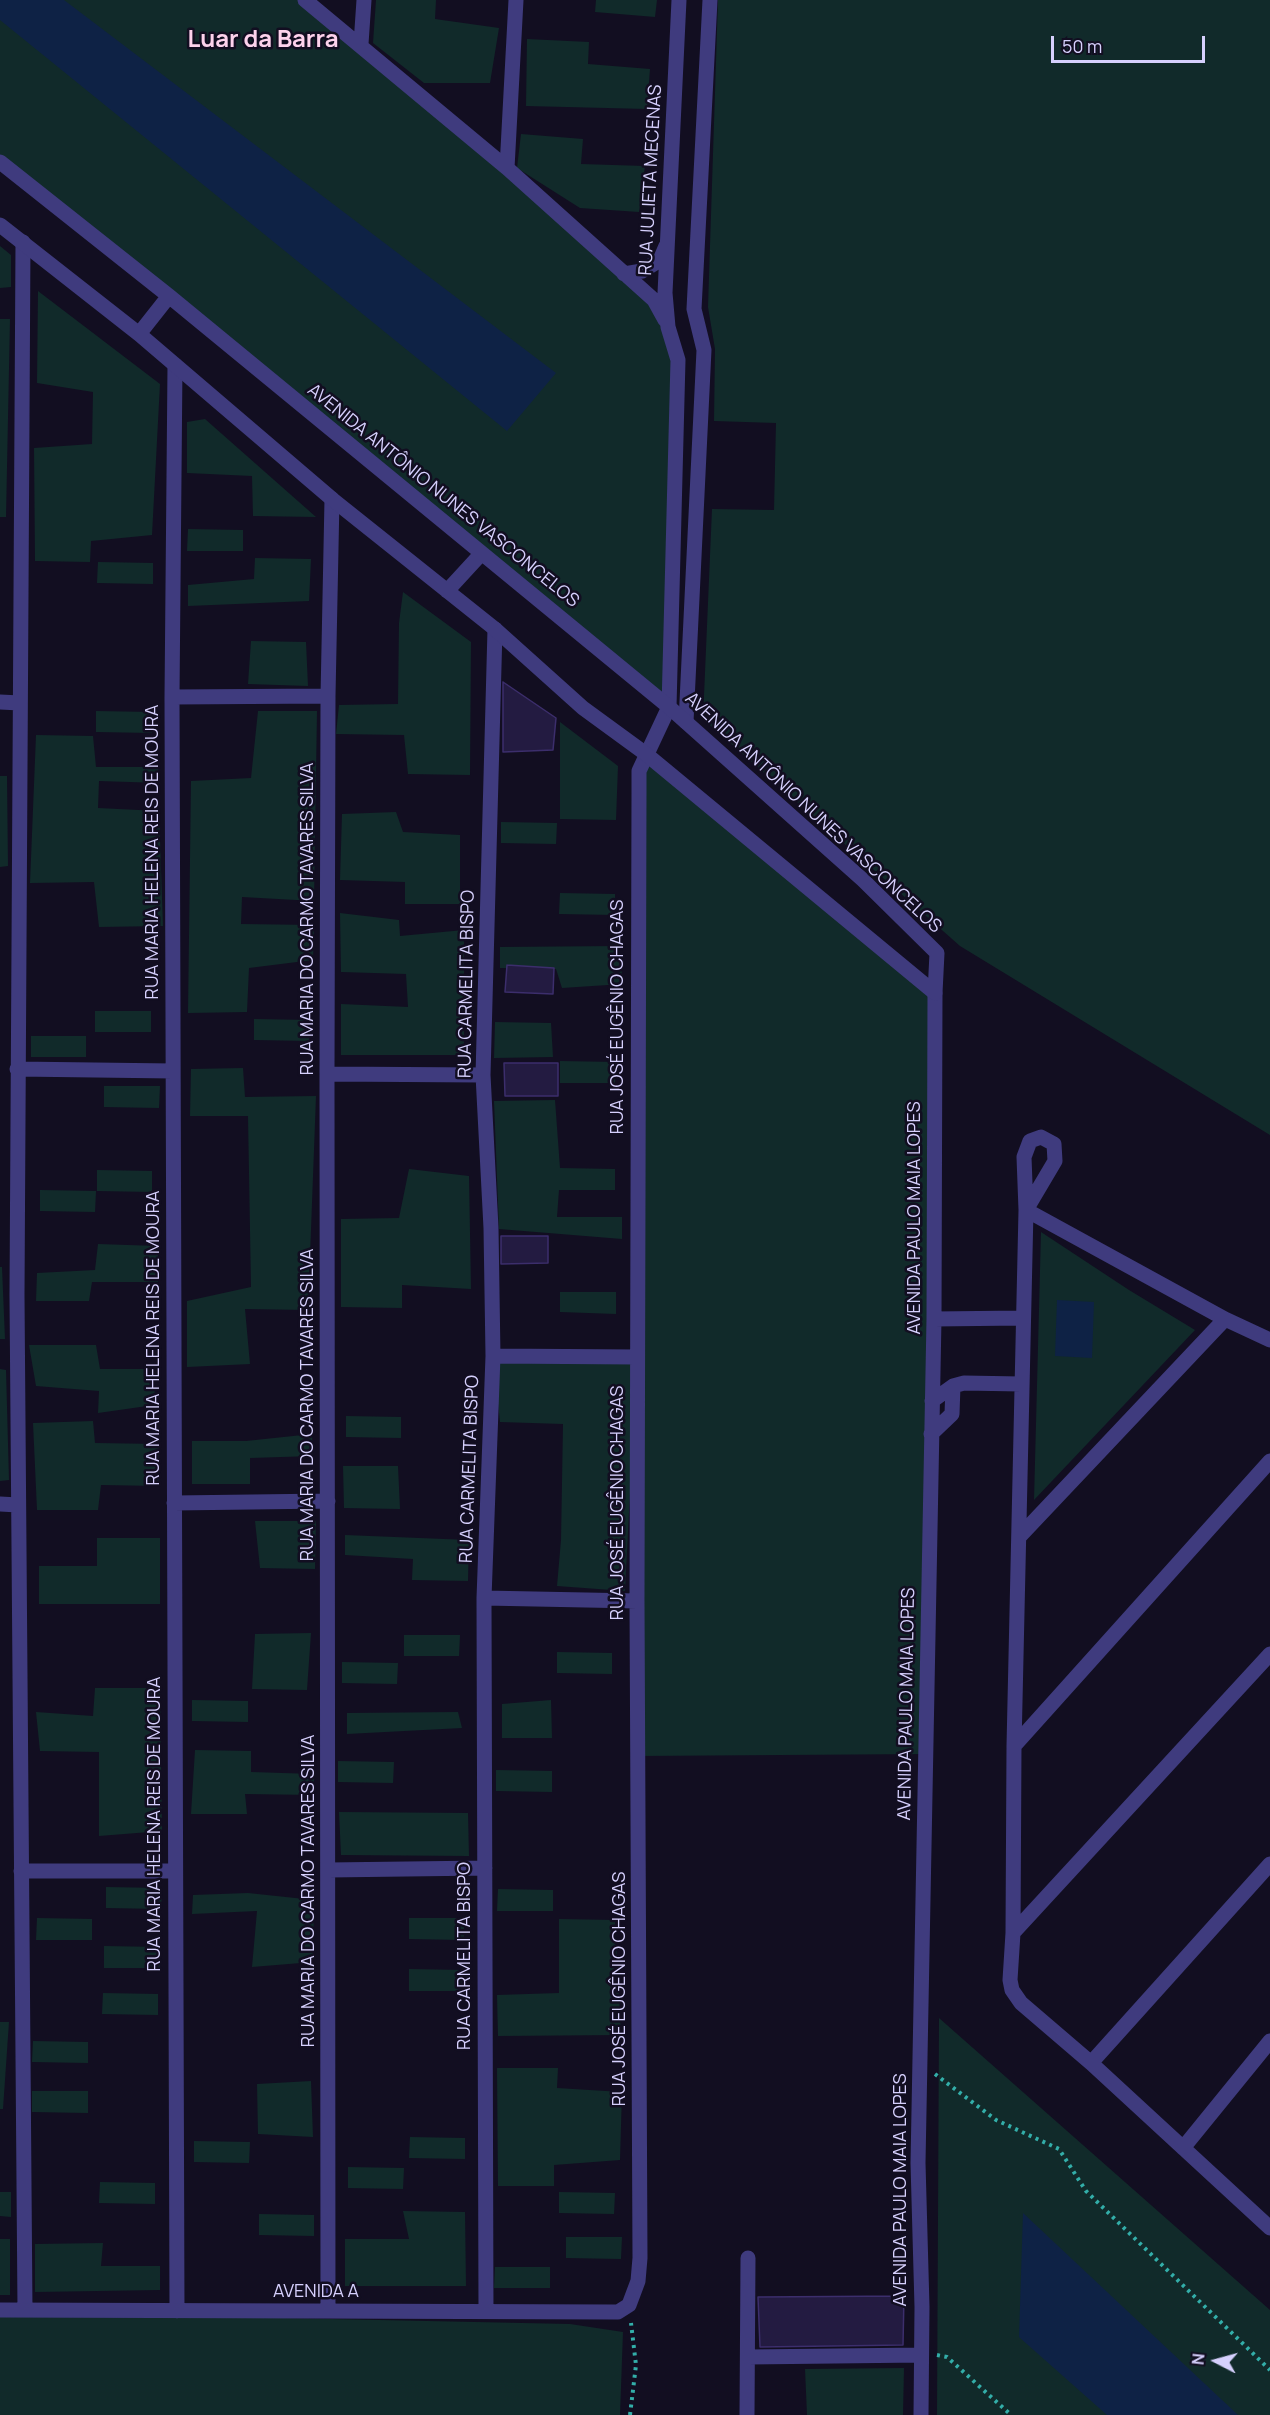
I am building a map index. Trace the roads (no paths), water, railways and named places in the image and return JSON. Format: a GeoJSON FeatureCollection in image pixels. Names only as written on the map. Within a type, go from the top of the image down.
{"type":"FeatureCollection","features":[{"type":"Feature","properties":{"kind":"street"},"geometry":{"type":"LineString","coordinates":[[305,0],[361,44],[507,168],[654,300],[668,327]]}},
{"type":"Feature","properties":{"kind":"street"},"geometry":{"type":"LineString","coordinates":[[361,44],[364,0]]}},
{"type":"Feature","properties":{"kind":"street"},"geometry":{"type":"LineString","coordinates":[[507,168],[516,0]]}},
{"type":"Feature","properties":{"kind":"street","name":"RUA JULIETA MECENAS"},"geometry":{"type":"LineString","coordinates":[[669,707],[678,360],[668,327],[665,293],[679,0]]}},
{"type":"Feature","properties":{"kind":"street"},"geometry":{"type":"LineString","coordinates":[[686,722],[704,350],[694,309],[710,0]]}},
{"type":"Feature","properties":{"kind":"street","name":"AVENIDA ANTÔNIO NUNES VASCONCELOS"},"geometry":{"type":"LineString","coordinates":[[0,162],[169,296],[686,722],[863,880],[937,953],[935,993]]}},
{"type":"Feature","properties":{"kind":"street"},"geometry":{"type":"LineString","coordinates":[[0,225],[139,334],[332,499],[495,629],[583,708],[646,753],[935,993]]}},
{"type":"Feature","properties":{"kind":"street"},"geometry":{"type":"LineString","coordinates":[[624,274],[642,271],[660,260],[668,241]]}},
{"type":"Feature","properties":{"kind":"street"},"geometry":{"type":"LineString","coordinates":[[23,243],[17,1069],[18,1505],[25,2310]]}},
{"type":"Feature","properties":{"kind":"street"},"geometry":{"type":"LineString","coordinates":[[139,334],[169,296]]}},
{"type":"Feature","properties":{"kind":"street","name":"RUA MARIA HELENA REIS DE MOURA"},"geometry":{"type":"LineString","coordinates":[[176,365],[172,697],[172,1071],[177,2311]]}},
{"type":"Feature","properties":{"kind":"street","name":"RUA MARIA DO CARMO TAVARES SILVA"},"geometry":{"type":"LineString","coordinates":[[328,2312],[327,1074],[328,696],[332,499]]}},
{"type":"Feature","properties":{"kind":"street"},"geometry":{"type":"LineString","coordinates":[[447,591],[481,554]]}},
{"type":"Feature","properties":{"kind":"street","name":"RUA CARMELITA BISPO"},"geometry":{"type":"LineString","coordinates":[[486,2311],[484,1598],[493,1356],[491,1228],[483,1075],[495,629]]}},
{"type":"Feature","properties":{"kind":"street"},"geometry":{"type":"LineString","coordinates":[[172,697],[328,696]]}},
{"type":"Feature","properties":{"kind":"street"},"geometry":{"type":"LineString","coordinates":[[0,702],[20,702]]}},
{"type":"Feature","properties":{"kind":"street","name":"RUA JOSÉ EUGÊNIO CHAGAS"},"geometry":{"type":"LineString","coordinates":[[629,2305],[638,2281],[640,2258],[637,1601],[639,771],[669,707]]}},
{"type":"Feature","properties":{"kind":"street","name":"AVENIDA PAULO MAIA LOPES"},"geometry":{"type":"LineString","coordinates":[[921,2415],[927,2355],[918,2163],[934,1319],[935,993]]}},
{"type":"Feature","properties":{"kind":"street"},"geometry":{"type":"LineString","coordinates":[[17,1069],[172,1071]]}},
{"type":"Feature","properties":{"kind":"street"},"geometry":{"type":"LineString","coordinates":[[327,1074],[483,1075]]}},
{"type":"Feature","properties":{"kind":"street"},"geometry":{"type":"LineString","coordinates":[[1270,1340],[1225,1319],[1026,1210],[1014,1746],[1013,1934],[1010,1980],[1012,1990],[1021,2003],[1091,2063],[1270,2228]]}},
{"type":"Feature","properties":{"kind":"street"},"geometry":{"type":"LineString","coordinates":[[934,1319],[1022,1318]]}},
{"type":"Feature","properties":{"kind":"street"},"geometry":{"type":"LineString","coordinates":[[1019,1537],[1225,1319]]}},
{"type":"Feature","properties":{"kind":"street"},"geometry":{"type":"LineString","coordinates":[[493,1356],[637,1358]]}},
{"type":"Feature","properties":{"kind":"street"},"geometry":{"type":"LineString","coordinates":[[932,1401],[953,1386],[964,1383],[1021,1384]]}},
{"type":"Feature","properties":{"kind":"street"},"geometry":{"type":"LineString","coordinates":[[931,1434],[952,1414],[953,1386]]}},
{"type":"Feature","properties":{"kind":"street"},"geometry":{"type":"LineString","coordinates":[[1014,1746],[1270,1461]]}},
{"type":"Feature","properties":{"kind":"street"},"geometry":{"type":"LineString","coordinates":[[174,1503],[328,1501]]}},
{"type":"Feature","properties":{"kind":"street"},"geometry":{"type":"LineString","coordinates":[[0,1504],[18,1505]]}},
{"type":"Feature","properties":{"kind":"street"},"geometry":{"type":"LineString","coordinates":[[484,1598],[637,1601]]}},
{"type":"Feature","properties":{"kind":"street"},"geometry":{"type":"LineString","coordinates":[[1013,1934],[1270,1654]]}},
{"type":"Feature","properties":{"kind":"street"},"geometry":{"type":"LineString","coordinates":[[1091,2063],[1270,1864]]}},
{"type":"Feature","properties":{"kind":"street"},"geometry":{"type":"LineString","coordinates":[[328,1870],[485,1868]]}},
{"type":"Feature","properties":{"kind":"street"},"geometry":{"type":"LineString","coordinates":[[21,1871],[175,1871]]}},
{"type":"Feature","properties":{"kind":"street"},"geometry":{"type":"LineString","coordinates":[[1183,2148],[1270,2041]]}},
{"type":"Feature","properties":{"kind":"street"},"geometry":{"type":"LineString","coordinates":[[747,2415],[748,2258]]}},
{"type":"Feature","properties":{"kind":"street","name":"AVENIDA A"},"geometry":{"type":"LineString","coordinates":[[0,2310],[618,2312],[629,2305]]}},
{"type":"Feature","properties":{"kind":"street"},"geometry":{"type":"LineString","coordinates":[[748,2357],[927,2355]]}},
{"type":"Feature","properties":{"kind":"water"},"geometry":{"type":"Polygon","coordinates":[[[0,0],[64,0],[556,373],[507,431],[0,20],[0,0]]]}},
{"type":"Feature","properties":{"kind":"water"},"geometry":{"type":"Polygon","coordinates":[[[1057,1300],[1094,1302],[1092,1358],[1055,1356],[1057,1300]]]}},
{"type":"Feature","properties":{"kind":"water"},"geometry":{"type":"Polygon","coordinates":[[[1023,2213],[1238,2415],[1107,2415],[1019,2337],[1023,2213]]]}},
{"type":"Feature","properties":{"kind":"district","name":"Luar da Barra"},"geometry":{"type":"Point","coordinates":[263,40]}}]}
